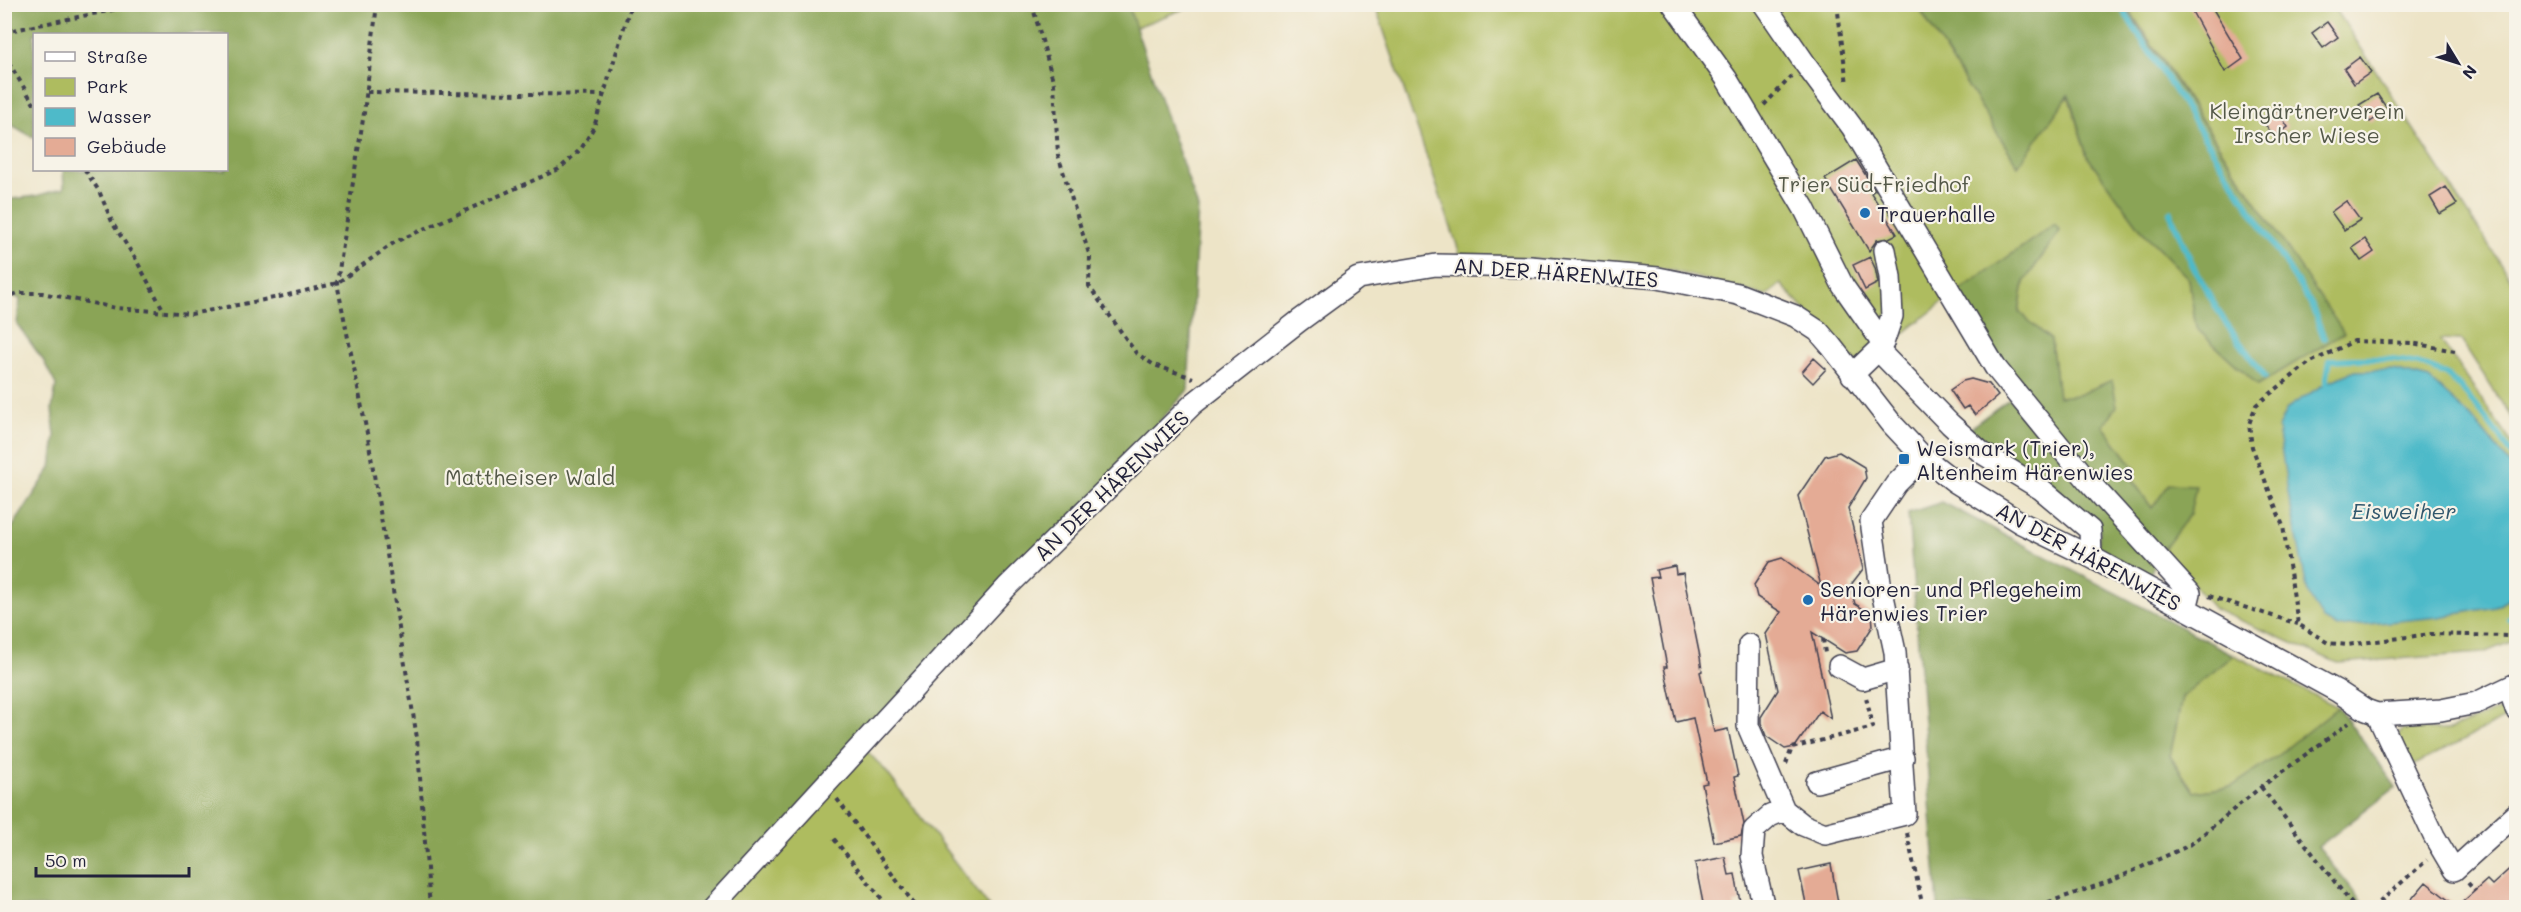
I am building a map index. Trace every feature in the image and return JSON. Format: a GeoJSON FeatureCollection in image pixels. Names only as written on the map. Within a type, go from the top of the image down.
{"type":"FeatureCollection","features":[{"type":"Feature","properties":{"kind":"street"},"geometry":{"type":"LineString","coordinates":[[1673,4],[1726,78],[1751,119],[1804,208],[1844,286],[1880,347],[1950,424],[1982,453],[2041,489],[2090,530],[2091,557]]}},
{"type":"Feature","properties":{"kind":"street"},"geometry":{"type":"LineString","coordinates":[[1764,4],[1806,66],[1852,127],[1889,185],[1995,367],[2188,601]]}},
{"type":"Feature","properties":{"kind":"street"},"geometry":{"type":"LineString","coordinates":[[1852,375],[1880,347],[1892,316],[1890,277],[1885,250]]}},
{"type":"Feature","properties":{"kind":"street","name":"AN DER HÄRENWIES"},"geometry":{"type":"LineString","coordinates":[[712,908],[1007,587],[1193,404],[1358,278],[1436,265],[1530,267],[1658,278],[1738,294],[1796,316],[1831,346],[1892,424],[1923,457],[1953,481],[2021,523],[2188,601],[2372,712]]}},
{"type":"Feature","properties":{"kind":"street"},"geometry":{"type":"LineString","coordinates":[[1749,645],[1748,726],[1784,810],[1803,825],[1825,834],[1905,814],[1897,669],[1871,521],[1896,484],[1923,457]]}},
{"type":"Feature","properties":{"kind":"street"},"geometry":{"type":"LineString","coordinates":[[1839,666],[1863,679],[1897,669]]}},
{"type":"Feature","properties":{"kind":"street"},"geometry":{"type":"LineString","coordinates":[[2517,709],[2513,686],[2476,703],[2441,710],[2372,712],[2454,870],[2517,814]]}},
{"type":"Feature","properties":{"kind":"street"},"geometry":{"type":"LineString","coordinates":[[1817,782],[1903,758]]}},
{"type":"Feature","properties":{"kind":"street"},"geometry":{"type":"LineString","coordinates":[[1764,908],[1752,856],[1754,830],[1770,816],[1784,810]]}},
{"type":"Feature","properties":{"kind":"path"},"geometry":{"type":"LineString","coordinates":[[4,32],[142,4]]}},
{"type":"Feature","properties":{"kind":"path"},"geometry":{"type":"LineString","coordinates":[[377,4],[367,92],[337,283],[368,438],[417,738],[430,908]]}},
{"type":"Feature","properties":{"kind":"path"},"geometry":{"type":"LineString","coordinates":[[4,298],[18,293],[42,293],[116,308],[191,314],[337,283],[395,242],[559,169],[581,149],[594,127],[631,4]]}},
{"type":"Feature","properties":{"kind":"path"},"geometry":{"type":"LineString","coordinates":[[1032,4],[1054,84],[1058,155],[1090,257],[1089,286],[1136,353],[1154,365],[1220,384]]}},
{"type":"Feature","properties":{"kind":"path"},"geometry":{"type":"LineString","coordinates":[[1837,4],[1848,93]]}},
{"type":"Feature","properties":{"kind":"path"},"geometry":{"type":"LineString","coordinates":[[4,55],[33,102]]}},
{"type":"Feature","properties":{"kind":"path"},"geometry":{"type":"LineString","coordinates":[[1751,119],[1786,81]]}},
{"type":"Feature","properties":{"kind":"path"},"geometry":{"type":"LineString","coordinates":[[367,92],[603,94]]}},
{"type":"Feature","properties":{"kind":"path"},"geometry":{"type":"LineString","coordinates":[[86,171],[99,191],[113,224],[135,258],[164,312]]}},
{"type":"Feature","properties":{"kind":"path"},"geometry":{"type":"LineString","coordinates":[[2298,624],[2283,526],[2252,447],[2249,424],[2256,405],[2309,363],[2354,341],[2412,343],[2455,351]]}},
{"type":"Feature","properties":{"kind":"path"},"geometry":{"type":"LineString","coordinates":[[2188,601],[2224,599],[2256,612],[2298,624],[2328,643],[2347,645],[2430,634],[2507,636],[2517,630]]}},
{"type":"Feature","properties":{"kind":"path"},"geometry":{"type":"LineString","coordinates":[[1792,748],[1873,727],[1863,679]]}},
{"type":"Feature","properties":{"kind":"path"},"geometry":{"type":"LineString","coordinates":[[2031,908],[2111,881],[2190,845],[2261,787],[2372,712]]}},
{"type":"Feature","properties":{"kind":"path"},"geometry":{"type":"LineString","coordinates":[[826,784],[917,908]]}},
{"type":"Feature","properties":{"kind":"path"},"geometry":{"type":"LineString","coordinates":[[2261,787],[2355,908]]}},
{"type":"Feature","properties":{"kind":"path"},"geometry":{"type":"LineString","coordinates":[[1905,814],[1923,908]]}},
{"type":"Feature","properties":{"kind":"path"},"geometry":{"type":"LineString","coordinates":[[834,839],[889,908]]}},
{"type":"Feature","properties":{"kind":"path"},"geometry":{"type":"LineString","coordinates":[[2373,908],[2441,848]]}},
{"type":"Feature","properties":{"kind":"path"},"geometry":{"type":"LineString","coordinates":[[4,903],[13,908]]}},
{"type":"Feature","properties":{"kind":"green space"},"geometry":{"type":"Polygon","coordinates":[[[1128,4],[1194,5],[1134,28],[1128,4]]]}},
{"type":"Feature","properties":{"kind":"green space","name":"Mattheiser Wald"},"geometry":{"type":"Polygon","coordinates":[[[5,5],[1128,5],[1198,208],[1188,390],[865,749],[714,907],[5,907],[4,540],[51,468],[55,436],[52,409],[56,385],[43,360],[17,324],[20,299],[5,293],[5,200],[36,196],[64,188],[63,171],[228,171],[228,33],[33,33],[33,137],[10,124],[5,124],[5,5]]]}},
{"type":"Feature","properties":{"kind":"green space"},"geometry":{"type":"Polygon","coordinates":[[[1375,5],[1917,5],[2018,166],[2068,95],[2087,156],[2143,232],[2189,279],[2196,328],[2258,385],[2343,333],[2126,5],[2333,5],[2516,287],[2516,425],[2461,340],[2440,339],[2516,449],[2516,640],[2483,653],[2338,663],[2214,609],[2162,552],[2152,508],[2129,475],[2136,470],[2103,426],[2111,381],[2078,395],[2058,398],[2051,340],[2019,313],[2024,282],[2060,231],[1952,295],[1891,343],[1854,363],[1781,284],[1766,296],[1666,269],[1460,254],[1375,5]]]}},
{"type":"Feature","properties":{"kind":"green space"},"geometry":{"type":"Polygon","coordinates":[[[1917,5],[2124,5],[2344,333],[2258,385],[2196,328],[2189,279],[2143,232],[2087,156],[2069,95],[2018,166],[1917,5]]]}},
{"type":"Feature","properties":{"kind":"green space"},"geometry":{"type":"Polygon","coordinates":[[[2055,224],[2060,231],[2024,282],[2019,312],[2051,340],[2058,397],[2078,395],[2112,380],[2117,406],[2103,426],[2136,470],[2129,476],[2152,508],[2169,484],[2196,485],[2190,514],[2162,552],[2028,402],[1956,293],[2055,224]]]}},
{"type":"Feature","properties":{"kind":"green space"},"geometry":{"type":"Polygon","coordinates":[[[2010,398],[2155,563],[2148,580],[2097,555],[2100,529],[1966,431],[2010,398]]]}},
{"type":"Feature","properties":{"kind":"green space"},"geometry":{"type":"Polygon","coordinates":[[[1942,502],[2234,655],[2182,697],[2170,756],[2194,792],[2231,787],[2277,756],[2338,707],[2396,787],[2318,847],[2363,904],[2369,907],[1936,907],[1938,906],[1908,513],[1942,502]]]}},
{"type":"Feature","properties":{"kind":"green space"},"geometry":{"type":"Polygon","coordinates":[[[2234,655],[2338,707],[2277,756],[2231,787],[2194,792],[2170,756],[2182,697],[2234,655]]]}},
{"type":"Feature","properties":{"kind":"green space"},"geometry":{"type":"Polygon","coordinates":[[[2511,705],[2515,713],[2407,769],[2398,736],[2403,729],[2449,730],[2511,705]]]}},
{"type":"Feature","properties":{"kind":"green space"},"geometry":{"type":"Polygon","coordinates":[[[865,749],[885,770],[989,907],[714,908],[865,749]]]}},
{"type":"Feature","properties":{"kind":"water","name":"Eisweiher"},"geometry":{"type":"Polygon","coordinates":[[[2394,370],[2429,379],[2473,419],[2509,463],[2516,478],[2516,594],[2496,607],[2439,617],[2338,627],[2323,620],[2308,593],[2278,428],[2287,408],[2326,383],[2355,371],[2394,370]]]}},
{"type":"Feature","properties":{"kind":"building"},"geometry":{"type":"Polygon","coordinates":[[[2188,4],[2210,4],[2243,59],[2225,72],[2188,4]]]}},
{"type":"Feature","properties":{"kind":"building"},"geometry":{"type":"Polygon","coordinates":[[[2327,22],[2338,37],[2323,48],[2312,33],[2327,22]]]}},
{"type":"Feature","properties":{"kind":"building"},"geometry":{"type":"Polygon","coordinates":[[[2360,57],[2371,72],[2354,84],[2344,69],[2360,57]]]}},
{"type":"Feature","properties":{"kind":"building"},"geometry":{"type":"Polygon","coordinates":[[[2377,94],[2388,110],[2370,122],[2359,105],[2377,94]]]}},
{"type":"Feature","properties":{"kind":"building"},"geometry":{"type":"Polygon","coordinates":[[[2277,110],[2288,127],[2274,137],[2262,120],[2277,110]]]}},
{"type":"Feature","properties":{"kind":"building","name":"Trauerhalle"},"geometry":{"type":"Polygon","coordinates":[[[1856,160],[1875,190],[1871,193],[1897,234],[1877,240],[1869,251],[1825,179],[1856,160]]]}},
{"type":"Feature","properties":{"kind":"building"},"geometry":{"type":"Polygon","coordinates":[[[2446,187],[2457,204],[2440,214],[2430,197],[2446,187]]]}},
{"type":"Feature","properties":{"kind":"building"},"geometry":{"type":"Polygon","coordinates":[[[2346,201],[2360,220],[2344,230],[2331,212],[2346,201]]]}},
{"type":"Feature","properties":{"kind":"building"},"geometry":{"type":"Polygon","coordinates":[[[2365,239],[2374,252],[2361,261],[2352,248],[2365,239]]]}},
{"type":"Feature","properties":{"kind":"building"},"geometry":{"type":"Polygon","coordinates":[[[1870,257],[1878,283],[1865,290],[1853,265],[1870,257]]]}},
{"type":"Feature","properties":{"kind":"building"},"geometry":{"type":"Polygon","coordinates":[[[1814,358],[1826,369],[1813,383],[1802,372],[1814,358]]]}},
{"type":"Feature","properties":{"kind":"building"},"geometry":{"type":"Polygon","coordinates":[[[1971,379],[1989,384],[1998,396],[1975,415],[1968,406],[1963,409],[1950,390],[1963,381],[1971,379]]]}},
{"type":"Feature","properties":{"kind":"building","name":"Senioren- und Pflegeheim Härenwies Trier"},"geometry":{"type":"Polygon","coordinates":[[[1839,452],[1864,467],[1866,478],[1848,508],[1863,569],[1850,586],[1855,604],[1872,614],[1873,626],[1857,651],[1845,653],[1812,632],[1831,719],[1820,711],[1795,747],[1785,749],[1766,736],[1761,723],[1761,717],[1778,690],[1766,634],[1781,612],[1757,597],[1754,585],[1769,562],[1782,558],[1821,586],[1798,496],[1825,456],[1839,452]]]}},
{"type":"Feature","properties":{"kind":"building"},"geometry":{"type":"Polygon","coordinates":[[[1675,566],[1676,574],[1683,573],[1700,657],[1702,671],[1700,672],[1714,732],[1728,729],[1738,776],[1734,777],[1744,824],[1741,836],[1714,842],[1702,784],[1707,783],[1693,718],[1676,722],[1664,667],[1667,667],[1650,578],[1658,577],[1656,570],[1675,566]]]}},
{"type":"Feature","properties":{"kind":"building"},"geometry":{"type":"Polygon","coordinates":[[[1725,857],[1729,875],[1735,874],[1740,902],[1734,903],[1735,908],[1704,908],[1695,863],[1725,857]]]}},
{"type":"Feature","properties":{"kind":"building"},"geometry":{"type":"Polygon","coordinates":[[[2517,862],[2517,908],[2404,908],[2426,882],[2457,907],[2487,880],[2492,885],[2517,862]]]}},
{"type":"Feature","properties":{"kind":"building"},"geometry":{"type":"Polygon","coordinates":[[[1831,864],[1839,908],[1807,908],[1799,871],[1831,864]]]}},
{"type":"Feature","properties":{"kind":"waterway"},"geometry":{"type":"LineString","coordinates":[[2119,4],[2311,304],[2324,338]]}},
{"type":"Feature","properties":{"kind":"waterway"},"geometry":{"type":"LineString","coordinates":[[2170,212],[2193,266],[2223,319],[2265,377]]}},
{"type":"Feature","properties":{"kind":"waterway"},"geometry":{"type":"LineString","coordinates":[[2326,383],[2330,360],[2388,359],[2430,367],[2443,373],[2460,388],[2516,460]]}},
{"type":"Feature","properties":{"kind":"waterway"},"geometry":{"type":"LineString","coordinates":[[2509,619],[2516,613]]}},
{"type":"Feature","properties":{"kind":"place","name":"Trauerhalle"},"geometry":{"type":"Point","coordinates":[1865,213]}},
{"type":"Feature","properties":{"kind":"place","name":"Weismark (Trier), Altenheim Härenwies"},"geometry":{"type":"Point","coordinates":[1904,459]}},
{"type":"Feature","properties":{"kind":"place","name":"Senioren- und Pflegeheim Härenwies Trier"},"geometry":{"type":"Point","coordinates":[1808,600]}},
{"type":"Feature","properties":{"kind":"park label","name":"Kleingärtnerverein Irscher Wiese"},"geometry":{"type":"Point","coordinates":[2307,122]}},
{"type":"Feature","properties":{"kind":"park label","name":"Trier Süd-Friedhof"},"geometry":{"type":"Point","coordinates":[1874,183]}}]}
